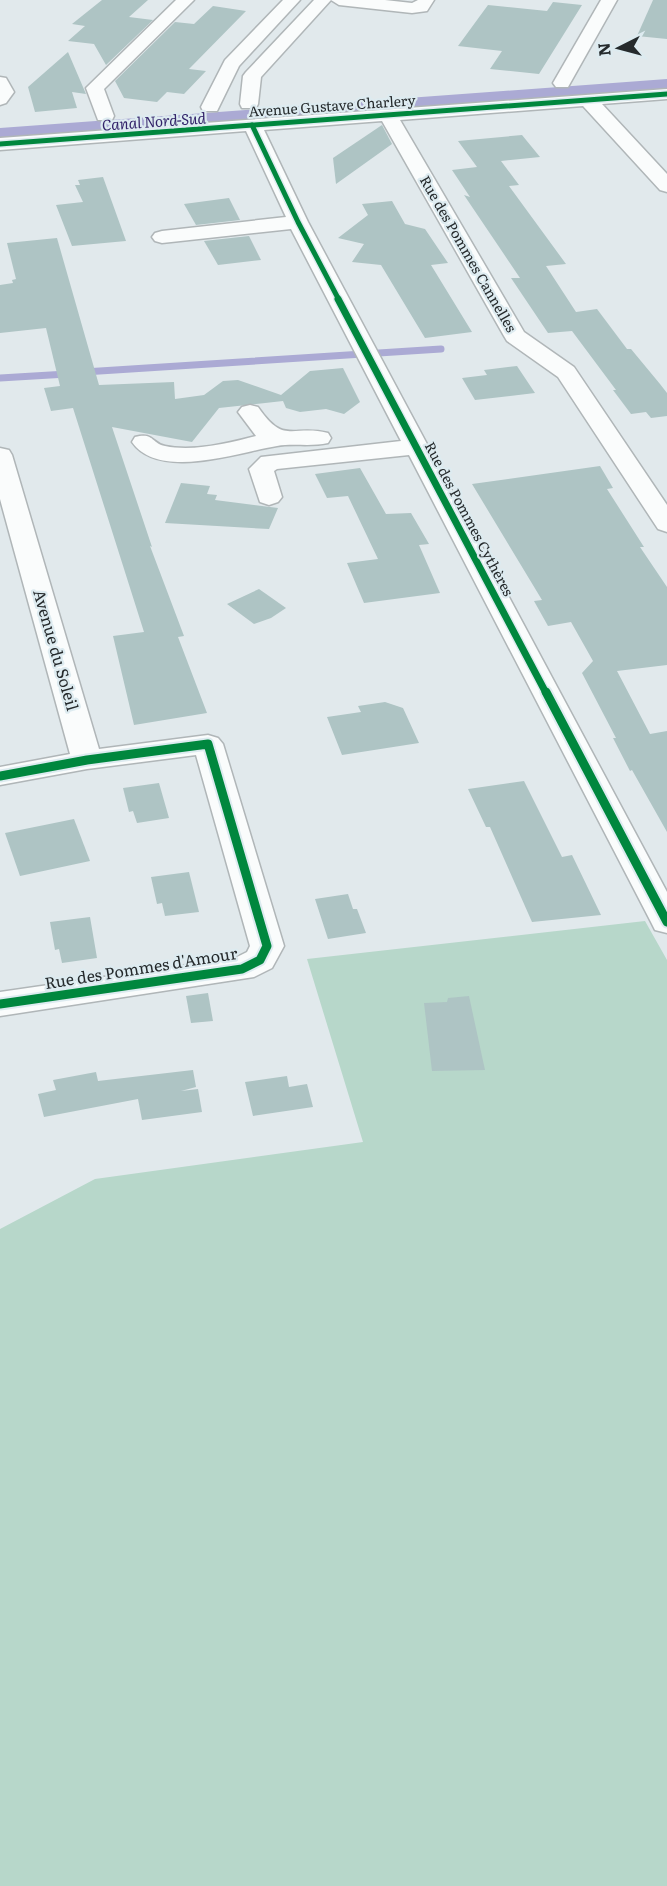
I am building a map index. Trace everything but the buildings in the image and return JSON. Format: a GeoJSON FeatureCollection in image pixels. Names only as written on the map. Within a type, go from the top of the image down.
{"type":"FeatureCollection","features":[{"type":"Feature","properties":{"kind":"street"},"geometry":{"type":"LineString","coordinates":[[105,116],[95,88],[186,0]]}},
{"type":"Feature","properties":{"kind":"street"},"geometry":{"type":"LineString","coordinates":[[210,107],[231,64],[292,0]]}},
{"type":"Feature","properties":{"kind":"street"},"geometry":{"type":"LineString","coordinates":[[249,104],[252,76],[323,0]]}},
{"type":"Feature","properties":{"kind":"street"},"geometry":{"type":"LineString","coordinates":[[339,0],[412,8],[421,7],[426,0]]}},
{"type":"Feature","properties":{"kind":"street"},"geometry":{"type":"LineString","coordinates":[[609,0],[571,94],[667,186]]}},
{"type":"Feature","properties":{"kind":"street","name":"Avenue Gustave Charlery"},"geometry":{"type":"LineString","coordinates":[[571,94],[585,81]]}},
{"type":"Feature","properties":{"kind":"street"},"geometry":{"type":"LineString","coordinates":[[0,82],[4,92],[0,99]]}},
{"type":"Feature","properties":{"kind":"street","name":"Avenue Gustave Charlery"},"geometry":{"type":"LineString","coordinates":[[538,84],[571,94]]}},
{"type":"Feature","properties":{"kind":"street","name":"Avenue Gustave Charlery"},"geometry":{"type":"LineString","coordinates":[[0,144],[388,115],[571,94],[667,94]]}},
{"type":"Feature","properties":{"kind":"street","name":"Avenue Gustave Charlery"},"geometry":{"type":"LineString","coordinates":[[187,109],[272,103]]}},
{"type":"Feature","properties":{"kind":"street"},"geometry":{"type":"LineString","coordinates":[[81,117],[128,114]]}},
{"type":"Feature","properties":{"kind":"street","name":"Rue des Pommes Cannelles"},"geometry":{"type":"LineString","coordinates":[[388,115],[515,336],[566,372],[667,524]]}},
{"type":"Feature","properties":{"kind":"street","name":"Rue des Pommes Cythères"},"geometry":{"type":"LineString","coordinates":[[252,125],[298,222],[667,922]]}},
{"type":"Feature","properties":{"kind":"street"},"geometry":{"type":"LineString","coordinates":[[162,237],[298,222]]}},
{"type":"Feature","properties":{"kind":"street"},"geometry":{"type":"LineString","coordinates":[[250,412],[259,428],[276,438]]}},
{"type":"Feature","properties":{"kind":"street"},"geometry":{"type":"LineString","coordinates":[[144,442],[152,450],[171,453],[237,449],[276,438],[412,440]]}},
{"type":"Feature","properties":{"kind":"street"},"geometry":{"type":"LineString","coordinates":[[269,497],[261,469],[270,462],[412,440]]}},
{"type":"Feature","properties":{"kind":"street","name":"Avenue du Soleil"},"geometry":{"type":"LineString","coordinates":[[0,455],[87,760]]}},
{"type":"Feature","properties":{"kind":"street","name":"Rue des Pommes d'Amour"},"geometry":{"type":"LineString","coordinates":[[0,1004],[242,969],[261,960],[267,946],[208,744],[87,760]]}},
{"type":"Feature","properties":{"kind":"street"},"geometry":{"type":"LineString","coordinates":[[0,776],[87,760]]}},
{"type":"Feature","properties":{"kind":"green space"},"geometry":{"type":"Polygon","coordinates":[[[645,921],[667,960],[667,1886],[0,1886],[0,1229],[95,1179],[363,1142],[307,959],[645,921]]]}},
{"type":"Feature","properties":{"kind":"waterway","name":"Canal Nord-Sud"},"geometry":{"type":"LineString","coordinates":[[0,133],[667,84]]}},
{"type":"Feature","properties":{"kind":"waterway"},"geometry":{"type":"LineString","coordinates":[[84,372],[441,349]]}},
{"type":"Feature","properties":{"kind":"waterway"},"geometry":{"type":"LineString","coordinates":[[0,378],[67,374]]}},
{"type":"Feature","properties":{"kind":"cycle path"},"geometry":{"type":"LineString","coordinates":[[0,144],[667,94]]}},
{"type":"Feature","properties":{"kind":"cycle path"},"geometry":{"type":"LineString","coordinates":[[252,125],[298,222],[667,922]]}},
{"type":"Feature","properties":{"kind":"cycle path"},"geometry":{"type":"LineString","coordinates":[[0,776],[87,760],[208,744],[267,946],[260,960],[242,969],[0,1004]]}}]}
